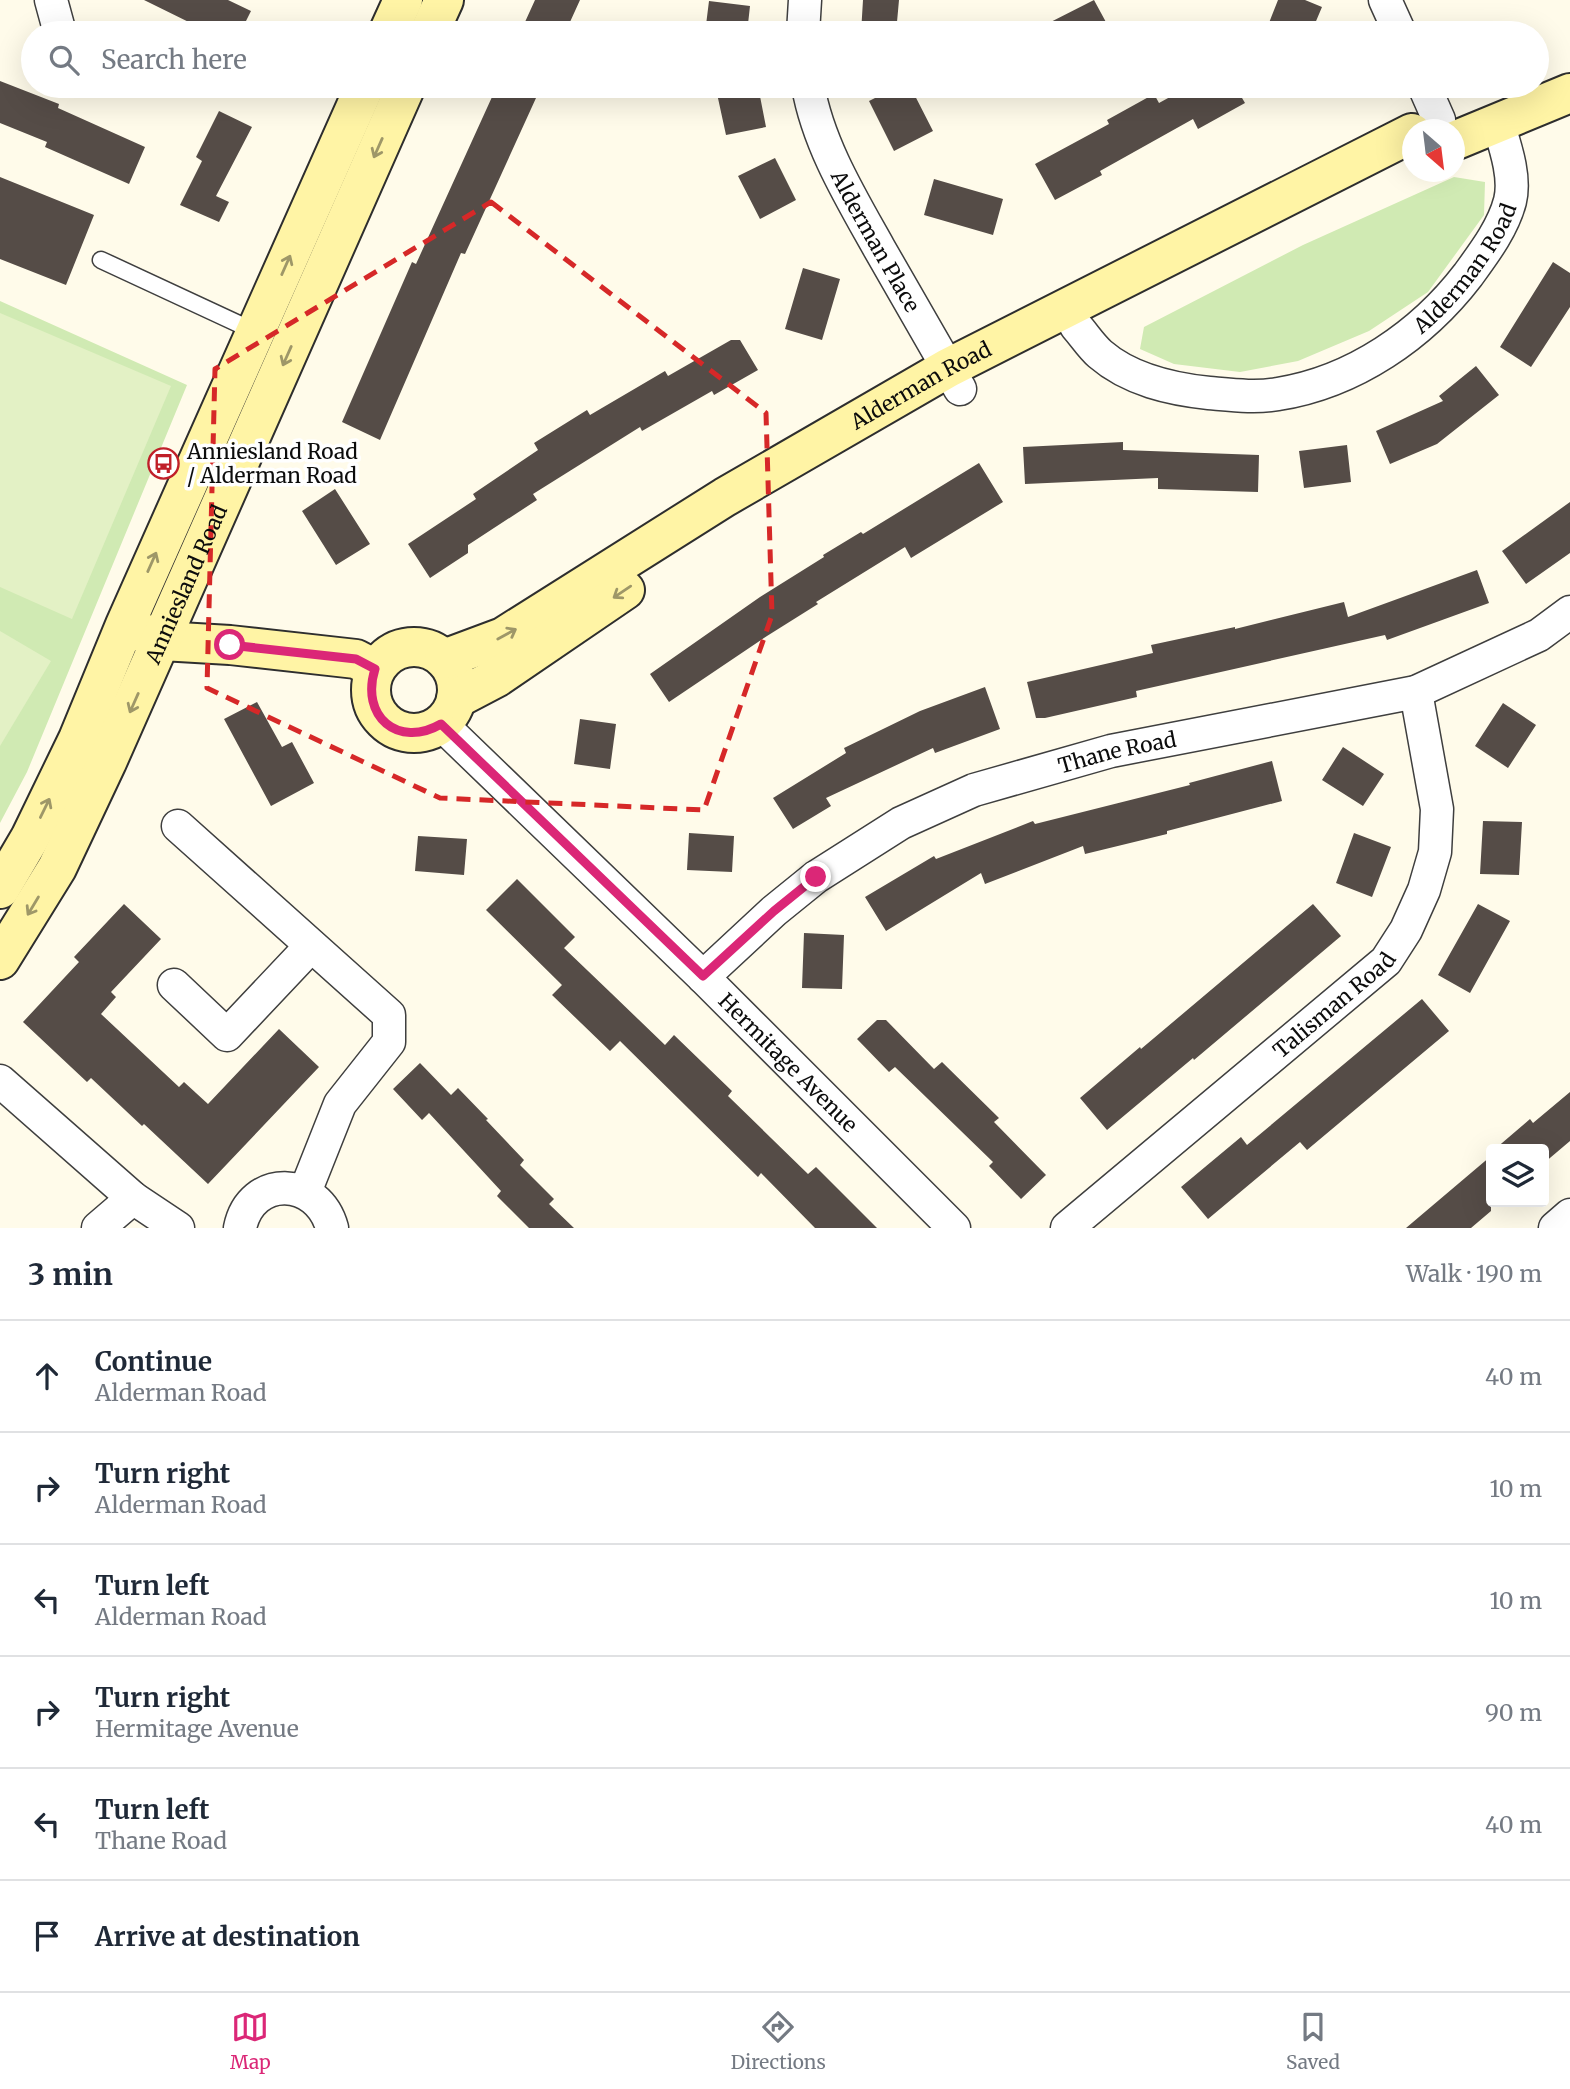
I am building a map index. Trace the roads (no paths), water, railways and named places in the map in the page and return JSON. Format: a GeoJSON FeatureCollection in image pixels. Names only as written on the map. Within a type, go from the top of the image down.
{"type":"FeatureCollection","features":[{"type":"Feature","properties":{"kind":"street"},"geometry":{"type":"LineString","coordinates":[[51,0],[57,21]]}},
{"type":"Feature","properties":{"kind":"street"},"geometry":{"type":"LineString","coordinates":[[393,21],[403,0]]}},
{"type":"Feature","properties":{"kind":"street"},"geometry":{"type":"LineString","coordinates":[[434,21],[444,0]]}},
{"type":"Feature","properties":{"kind":"street"},"geometry":{"type":"LineString","coordinates":[[804,21],[805,0]]}},
{"type":"Feature","properties":{"kind":"street"},"geometry":{"type":"LineString","coordinates":[[1385,0],[1395,21]]}},
{"type":"Feature","properties":{"kind":"street"},"geometry":{"type":"LineString","coordinates":[[1549,75],[1570,66]]}},
{"type":"Feature","properties":{"kind":"street","name":"Alderman Road"},"geometry":{"type":"LineString","coordinates":[[1465,127],[1499,123],[1570,93]]}},
{"type":"Feature","properties":{"kind":"street","name":"Anniesland Road"},"geometry":{"type":"LineString","coordinates":[[0,889],[30,838],[78,739],[124,625],[360,98]]}},
{"type":"Feature","properties":{"kind":"street","name":"Anniesland Road"},"geometry":{"type":"LineString","coordinates":[[0,960],[57,868],[162,641],[401,98]]}},
{"type":"Feature","properties":{"kind":"street","name":"Alderman Place"},"geometry":{"type":"LineString","coordinates":[[810,98],[831,156],[852,200],[954,378]]}},
{"type":"Feature","properties":{"kind":"street"},"geometry":{"type":"LineString","coordinates":[[1426,98],[1429,119]]}},
{"type":"Feature","properties":{"kind":"street","name":"Alderman Road"},"geometry":{"type":"LineString","coordinates":[[1455,119],[1498,98]]}},
{"type":"Feature","properties":{"kind":"street","name":"Alderman Road"},"geometry":{"type":"LineString","coordinates":[[1076,326],[1099,353],[1122,370],[1150,382],[1195,391],[1276,395],[1314,387],[1348,372],[1408,336],[1450,296],[1482,256],[1502,223],[1510,200],[1511,182],[1499,123]]}},
{"type":"Feature","properties":{"kind":"street","name":"Alderman Road"},"geometry":{"type":"LineString","coordinates":[[444,659],[503,638],[725,497],[1402,146]]}},
{"type":"Feature","properties":{"kind":"street","name":"Alderman Road"},"geometry":{"type":"LineString","coordinates":[[375,669],[371,699],[376,712],[386,724],[413,734],[428,732],[449,712],[496,678],[698,540],[954,378],[1076,326],[1253,236],[1402,166]]}},
{"type":"Feature","properties":{"kind":"street","name":"Thane Road"},"geometry":{"type":"LineString","coordinates":[[703,976],[774,911],[816,877],[901,823],[974,790],[1111,751],[1416,692],[1539,635],[1570,612]]}},
{"type":"Feature","properties":{"kind":"street"},"geometry":{"type":"LineString","coordinates":[[124,625],[162,641],[230,645],[356,659],[375,669],[394,651],[420,647],[433,651],[444,659],[453,671],[457,684],[449,712]]}},
{"type":"Feature","properties":{"kind":"street","name":"Talisman Road"},"geometry":{"type":"LineString","coordinates":[[1068,1228],[1386,961],[1406,930],[1435,852],[1437,808],[1416,692]]}},
{"type":"Feature","properties":{"kind":"street","name":"Hermitage Avenue"},"geometry":{"type":"LineString","coordinates":[[449,712],[703,976],[954,1228]]}},
{"type":"Feature","properties":{"kind":"street"},"geometry":{"type":"LineString","coordinates":[[178,826],[389,1015],[389,1042],[340,1104],[305,1192]]}},
{"type":"Feature","properties":{"kind":"street"},"geometry":{"type":"LineString","coordinates":[[174,985],[227,1035],[311,946]]}},
{"type":"Feature","properties":{"kind":"street"},"geometry":{"type":"LineString","coordinates":[[0,1081],[133,1198],[178,1228]]}},
{"type":"Feature","properties":{"kind":"street"},"geometry":{"type":"LineString","coordinates":[[240,1228],[242,1218],[250,1205],[261,1195],[275,1189],[291,1188],[305,1192],[323,1208],[331,1228]]}},
{"type":"Feature","properties":{"kind":"street"},"geometry":{"type":"LineString","coordinates":[[98,1228],[133,1198]]}},
{"type":"Feature","properties":{"kind":"street"},"geometry":{"type":"LineString","coordinates":[[1555,1228],[1570,1215]]}},
{"type":"Feature","properties":{"kind":"lane"},"geometry":{"type":"LineString","coordinates":[[101,260],[256,332]]}},
{"type":"Feature","properties":{"kind":"place","name":"Anniesland Road / Alderman Road"},"geometry":{"type":"Point","coordinates":[164,463]}}]}
